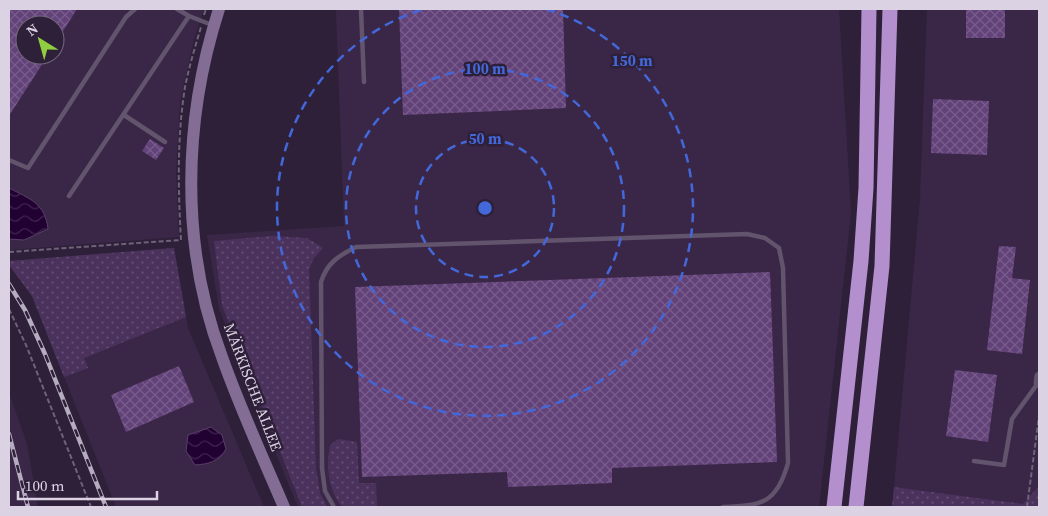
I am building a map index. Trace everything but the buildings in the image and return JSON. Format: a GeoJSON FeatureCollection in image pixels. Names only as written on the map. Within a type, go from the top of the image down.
{"type":"FeatureCollection","features":[{"type":"Feature","properties":{"kind":"highway"},"geometry":{"type":"LineString","coordinates":[[834,507],[861,261],[866,188],[868,9]]}},
{"type":"Feature","properties":{"kind":"highway"},"geometry":{"type":"LineString","coordinates":[[856,507],[882,266],[890,9]]}},
{"type":"Feature","properties":{"kind":"street","name":"MÄRKISCHE ALLEE"},"geometry":{"type":"LineString","coordinates":[[220,9],[200,81],[194,115],[191,175],[194,235],[206,306],[221,357],[284,507]]}},
{"type":"Feature","properties":{"kind":"lane"},"geometry":{"type":"LineString","coordinates":[[9,160],[28,168],[126,17],[135,9]]}},
{"type":"Feature","properties":{"kind":"lane"},"geometry":{"type":"LineString","coordinates":[[177,9],[214,26]]}},
{"type":"Feature","properties":{"kind":"lane"},"geometry":{"type":"LineString","coordinates":[[361,9],[364,82]]}},
{"type":"Feature","properties":{"kind":"lane"},"geometry":{"type":"LineString","coordinates":[[69,196],[189,16]]}},
{"type":"Feature","properties":{"kind":"lane"},"geometry":{"type":"LineString","coordinates":[[124,116],[165,142]]}},
{"type":"Feature","properties":{"kind":"lane"},"geometry":{"type":"LineString","coordinates":[[334,507],[325,490],[322,468],[321,282],[325,268],[338,256],[356,246],[746,234],[764,238],[779,248],[783,268],[788,463],[783,483],[770,499],[747,506],[723,507]]}},
{"type":"Feature","properties":{"kind":"lane"},"geometry":{"type":"LineString","coordinates":[[974,462],[1004,465],[1012,419],[1039,379]]}},
{"type":"Feature","properties":{"kind":"path"},"geometry":{"type":"LineString","coordinates":[[9,252],[181,240]]}},
{"type":"Feature","properties":{"kind":"path"},"geometry":{"type":"LineString","coordinates":[[9,310],[26,345],[91,507]]}},
{"type":"Feature","properties":{"kind":"path"},"geometry":{"type":"LineString","coordinates":[[1027,507],[1039,416]]}},
{"type":"Feature","properties":{"kind":"shaded area"},"geometry":{"type":"Polygon","coordinates":[[[9,9],[204,9],[194,39],[180,102],[176,173],[179,237],[9,250],[9,9]]]}},
{"type":"Feature","properties":{"kind":"shaded area"},"geometry":{"type":"Polygon","coordinates":[[[336,9],[839,9],[851,213],[819,507],[298,507],[251,394],[219,308],[207,235],[344,226],[336,9]]]}},
{"type":"Feature","properties":{"kind":"shaded area"},"geometry":{"type":"Polygon","coordinates":[[[927,9],[1039,9],[1039,486],[1023,504],[894,487],[920,199],[927,9]]]}},
{"type":"Feature","properties":{"kind":"shaded area"},"geometry":{"type":"Polygon","coordinates":[[[271,236],[307,238],[323,248],[314,258],[309,269],[316,469],[320,493],[327,507],[302,507],[222,305],[214,241],[271,236]]]}},
{"type":"Feature","properties":{"kind":"shaded area"},"geometry":{"type":"Polygon","coordinates":[[[174,248],[188,328],[264,507],[116,507],[32,296],[9,265],[9,261],[174,248]]]}},
{"type":"Feature","properties":{"kind":"shaded area"},"geometry":{"type":"Polygon","coordinates":[[[174,248],[186,317],[84,358],[88,368],[64,377],[32,296],[9,265],[9,261],[174,248]]]}},
{"type":"Feature","properties":{"kind":"shaded area"},"geometry":{"type":"Polygon","coordinates":[[[9,393],[27,444],[38,507],[9,507],[9,393]]]}},
{"type":"Feature","properties":{"kind":"shaded area"},"geometry":{"type":"Polygon","coordinates":[[[338,439],[357,442],[359,483],[376,483],[377,507],[342,507],[337,500],[329,478],[328,461],[330,445],[338,439]]]}},
{"type":"Feature","properties":{"kind":"shaded area"},"geometry":{"type":"Polygon","coordinates":[[[1039,486],[1039,507],[892,507],[894,487],[1023,504],[1039,486]]]}},
{"type":"Feature","properties":{"kind":"water"},"geometry":{"type":"Polygon","coordinates":[[[9,188],[30,199],[40,208],[44,213],[48,229],[24,240],[9,239],[9,188]]]}},
{"type":"Feature","properties":{"kind":"water"},"geometry":{"type":"Polygon","coordinates":[[[211,427],[222,435],[226,449],[213,462],[195,465],[186,451],[188,435],[211,427]]]}},
{"type":"Feature","properties":{"kind":"railway"},"geometry":{"type":"LineString","coordinates":[[9,284],[25,310],[45,354],[106,507]]}},
{"type":"Feature","properties":{"kind":"railway"},"geometry":{"type":"LineString","coordinates":[[9,434],[28,507]]}}]}
